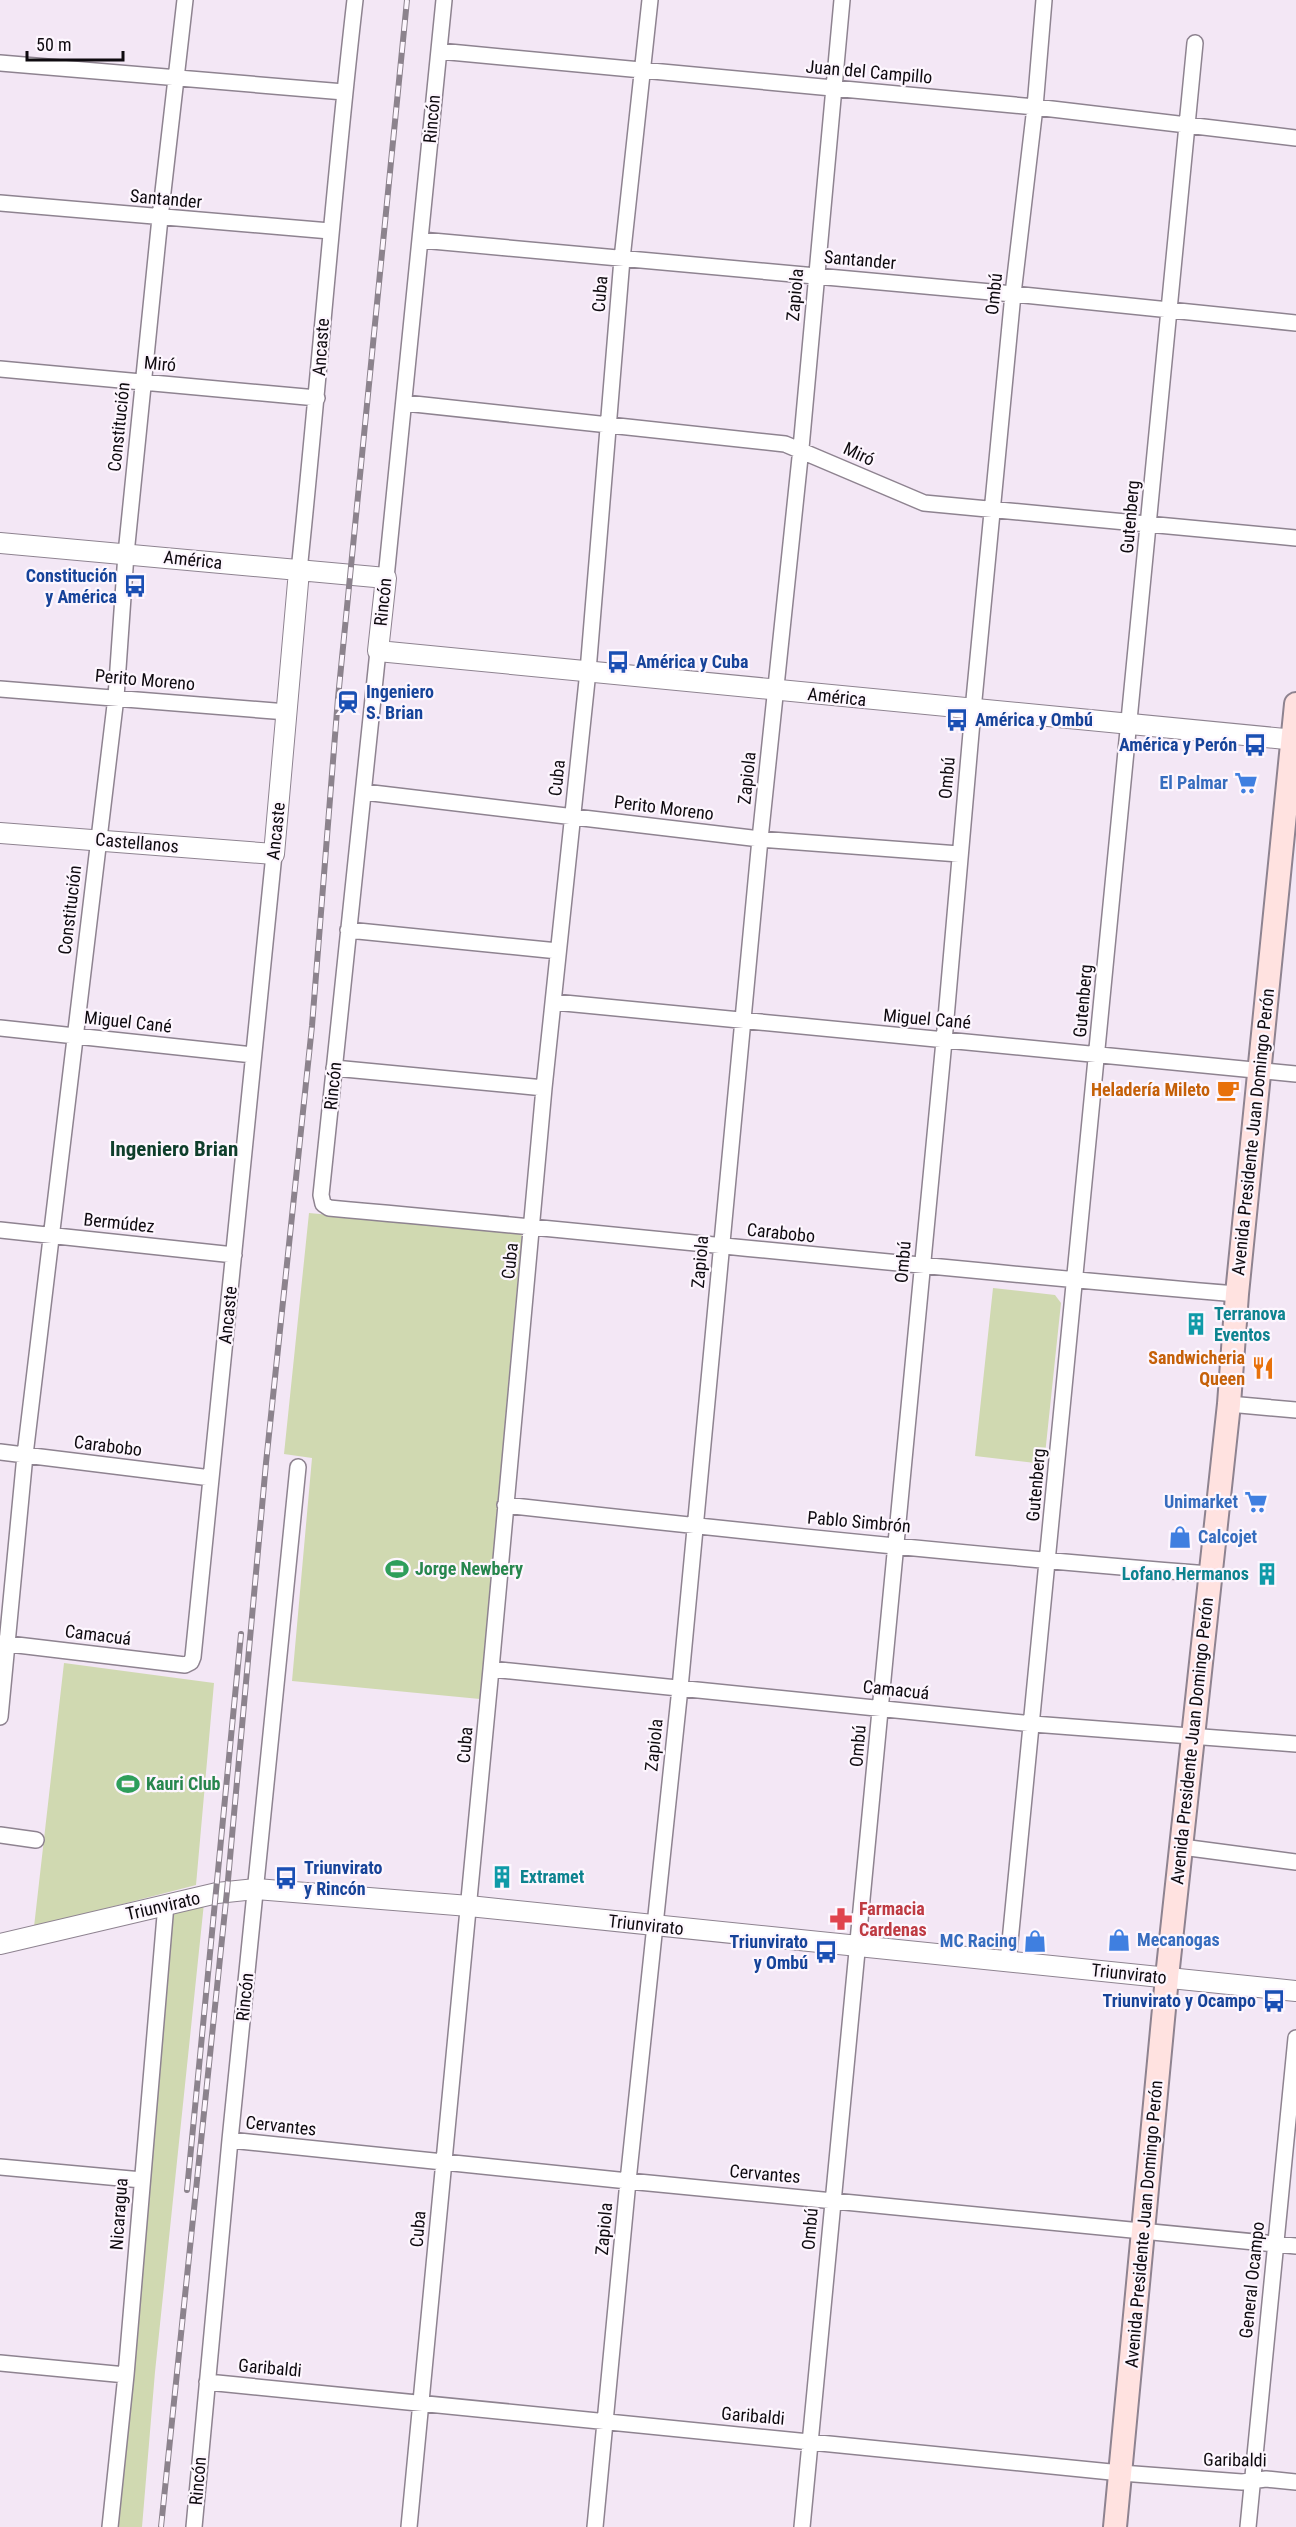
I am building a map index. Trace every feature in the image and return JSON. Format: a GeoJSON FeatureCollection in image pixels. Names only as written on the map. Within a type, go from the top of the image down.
{"type":"FeatureCollection","features":[{"type":"Feature","properties":{"kind":"main road","name":"Avenida Presidente Juan Domingo Perón"},"geometry":{"type":"LineString","coordinates":[[1115,2527],[1167,1977],[1229,1404],[1237,1294],[1296,704]]}},
{"type":"Feature","properties":{"kind":"street","name":"Constitución"},"geometry":{"type":"LineString","coordinates":[[0,1717],[4,1644],[25,1455],[116,697],[126,554],[143,382],[185,0]]}},
{"type":"Feature","properties":{"kind":"street","name":"Ancaste"},"geometry":{"type":"LineString","coordinates":[[191,1662],[274,854],[317,398],[330,231],[355,0]]}},
{"type":"Feature","properties":{"kind":"street","name":"Rincón"},"geometry":{"type":"LineString","coordinates":[[323,1204],[321,1195],[405,403],[444,0]]}},
{"type":"Feature","properties":{"kind":"street","name":"Cuba"},"geometry":{"type":"LineString","coordinates":[[409,2527],[533,1227],[544,1088],[588,671],[622,259],[650,0]]}},
{"type":"Feature","properties":{"kind":"street","name":"Zapiola"},"geometry":{"type":"LineString","coordinates":[[595,2527],[628,2181],[680,1688],[742,1022],[801,448],[842,0]]}},
{"type":"Feature","properties":{"kind":"street","name":"Ombú"},"geometry":{"type":"LineString","coordinates":[[802,2527],[945,1041],[959,854],[1044,0]]}},
{"type":"Feature","properties":{"kind":"street","name":"Gutenberg"},"geometry":{"type":"LineString","coordinates":[[1008,1962],[1033,1725],[1195,43]]}},
{"type":"Feature","properties":{"kind":"street","name":"Juan del Campillo"},"geometry":{"type":"LineString","coordinates":[[439,51],[1035,107],[1296,138]]}},
{"type":"Feature","properties":{"kind":"street"},"geometry":{"type":"LineString","coordinates":[[0,63],[344,92]]}},
{"type":"Feature","properties":{"kind":"street","name":"Santander"},"geometry":{"type":"LineString","coordinates":[[0,203],[330,231]]}},
{"type":"Feature","properties":{"kind":"street","name":"Santander"},"geometry":{"type":"LineString","coordinates":[[421,240],[816,275],[1296,323]]}},
{"type":"Feature","properties":{"kind":"street","name":"Miró"},"geometry":{"type":"LineString","coordinates":[[0,369],[317,398]]}},
{"type":"Feature","properties":{"kind":"street","name":"Miró"},"geometry":{"type":"LineString","coordinates":[[405,403],[785,444],[801,448],[914,500],[1296,538]]}},
{"type":"Feature","properties":{"kind":"street","name":"América"},"geometry":{"type":"LineString","coordinates":[[0,543],[386,578]]}},
{"type":"Feature","properties":{"kind":"street","name":"América"},"geometry":{"type":"LineString","coordinates":[[378,651],[1294,740]]}},
{"type":"Feature","properties":{"kind":"street","name":"Perito Moreno"},"geometry":{"type":"LineString","coordinates":[[0,689],[287,712]]}},
{"type":"Feature","properties":{"kind":"street","name":"Perito Moreno"},"geometry":{"type":"LineString","coordinates":[[364,792],[760,839],[959,854]]}},
{"type":"Feature","properties":{"kind":"street","name":"Castellanos"},"geometry":{"type":"LineString","coordinates":[[0,833],[274,854]]}},
{"type":"Feature","properties":{"kind":"street"},"geometry":{"type":"LineString","coordinates":[[348,930],[558,951]]}},
{"type":"Feature","properties":{"kind":"street","name":"Miguel Cané"},"geometry":{"type":"LineString","coordinates":[[554,1002],[1296,1074]]}},
{"type":"Feature","properties":{"kind":"street","name":"Miguel Cané"},"geometry":{"type":"LineString","coordinates":[[0,1028],[253,1055]]}},
{"type":"Feature","properties":{"kind":"street"},"geometry":{"type":"LineString","coordinates":[[334,1068],[544,1088]]}},
{"type":"Feature","properties":{"kind":"street","name":"Carabobo"},"geometry":{"type":"LineString","coordinates":[[323,1204],[329,1209],[533,1227],[922,1267],[1237,1294]]}},
{"type":"Feature","properties":{"kind":"street","name":"Bermúdez"},"geometry":{"type":"LineString","coordinates":[[0,1230],[234,1255]]}},
{"type":"Feature","properties":{"kind":"street"},"geometry":{"type":"LineString","coordinates":[[1229,1404],[1296,1410]]}},
{"type":"Feature","properties":{"kind":"street","name":"Carabobo"},"geometry":{"type":"LineString","coordinates":[[0,1452],[210,1478]]}},
{"type":"Feature","properties":{"kind":"street","name":"Rincón"},"geometry":{"type":"LineString","coordinates":[[194,2527],[230,2140],[298,1467]]}},
{"type":"Feature","properties":{"kind":"street","name":"Pablo Simbrón"},"geometry":{"type":"LineString","coordinates":[[505,1505],[1048,1561],[1209,1574]]}},
{"type":"Feature","properties":{"kind":"street","name":"Camacuá"},"geometry":{"type":"LineString","coordinates":[[4,1644],[185,1665],[191,1662]]}},
{"type":"Feature","properties":{"kind":"street","name":"Camacuá"},"geometry":{"type":"LineString","coordinates":[[491,1669],[881,1707],[1033,1725],[1296,1744]]}},
{"type":"Feature","properties":{"kind":"street"},"geometry":{"type":"LineString","coordinates":[[0,1835],[36,1840]]}},
{"type":"Feature","properties":{"kind":"street"},"geometry":{"type":"LineString","coordinates":[[1182,1847],[1296,1862]]}},
{"type":"Feature","properties":{"kind":"street","name":"Triunvirato"},"geometry":{"type":"LineString","coordinates":[[0,1944],[166,1904],[227,1891],[256,1889],[469,1906],[654,1927],[1296,1991]]}},
{"type":"Feature","properties":{"kind":"street","name":"Nicaragua"},"geometry":{"type":"LineString","coordinates":[[110,2527],[126,2376],[166,1904]]}},
{"type":"Feature","properties":{"kind":"street","name":"General Ocampo"},"geometry":{"type":"LineString","coordinates":[[1248,2527],[1296,2038]]}},
{"type":"Feature","properties":{"kind":"street","name":"Cervantes"},"geometry":{"type":"LineString","coordinates":[[230,2140],[443,2163],[1296,2246]]}},
{"type":"Feature","properties":{"kind":"street"},"geometry":{"type":"LineString","coordinates":[[0,2167],[141,2180]]}},
{"type":"Feature","properties":{"kind":"street"},"geometry":{"type":"LineString","coordinates":[[0,2363],[126,2376]]}},
{"type":"Feature","properties":{"kind":"street","name":"Garibaldi"},"geometry":{"type":"LineString","coordinates":[[207,2382],[1121,2473],[1242,2482],[1266,2479],[1296,2482]]}},
{"type":"Feature","properties":{"kind":"green space","name":"Jorge Newbery"},"geometry":{"type":"Polygon","coordinates":[[[309,1213],[522,1233],[480,1699],[292,1681],[312,1458],[284,1454],[309,1213]]]}},
{"type":"Feature","properties":{"kind":"green space"},"geometry":{"type":"Polygon","coordinates":[[[993,1288],[1055,1295],[1061,1303],[1044,1464],[975,1456],[993,1288]]]}},
{"type":"Feature","properties":{"kind":"green space","name":"Kauri Club"},"geometry":{"type":"Polygon","coordinates":[[[64,1663],[214,1683],[196,1885],[34,1927],[64,1663]]]}},
{"type":"Feature","properties":{"kind":"green space"},"geometry":{"type":"Polygon","coordinates":[[[204,1903],[155,2372],[142,2527],[113,2527],[169,1910],[204,1903]]]}},
{"type":"Feature","properties":{"kind":"railway"},"geometry":{"type":"LineString","coordinates":[[161,2527],[227,1891],[266,1463],[312,1026],[338,698],[407,0]]}},
{"type":"Feature","properties":{"kind":"railway"},"geometry":{"type":"LineString","coordinates":[[187,2190],[241,1634]]}},
{"type":"Feature","properties":{"kind":"place","name":"Constitución y América"},"geometry":{"type":"Point","coordinates":[135,586]}},
{"type":"Feature","properties":{"kind":"place","name":"América y Cuba"},"geometry":{"type":"Point","coordinates":[618,662]}},
{"type":"Feature","properties":{"kind":"place","name":"Ingeniero S. Brian"},"geometry":{"type":"Point","coordinates":[348,702]}},
{"type":"Feature","properties":{"kind":"place","name":"América y Ombú"},"geometry":{"type":"Point","coordinates":[957,720]}},
{"type":"Feature","properties":{"kind":"place","name":"América y Perón"},"geometry":{"type":"Point","coordinates":[1255,745]}},
{"type":"Feature","properties":{"kind":"place","name":"El Palmar"},"geometry":{"type":"Point","coordinates":[1246,783]}},
{"type":"Feature","properties":{"kind":"place","name":"Heladería Mileto"},"geometry":{"type":"Point","coordinates":[1228,1090]}},
{"type":"Feature","properties":{"kind":"place","name":"Terranova Eventos"},"geometry":{"type":"Point","coordinates":[1196,1324]}},
{"type":"Feature","properties":{"kind":"place","name":"Sandwicheria Queen"},"geometry":{"type":"Point","coordinates":[1263,1368]}},
{"type":"Feature","properties":{"kind":"place","name":"Unimarket"},"geometry":{"type":"Point","coordinates":[1256,1502]}},
{"type":"Feature","properties":{"kind":"place","name":"Calcojet"},"geometry":{"type":"Point","coordinates":[1180,1537]}},
{"type":"Feature","properties":{"kind":"place","name":"Jorge Newbery"},"geometry":{"type":"Point","coordinates":[397,1569]}},
{"type":"Feature","properties":{"kind":"place","name":"Lofano Hermanos"},"geometry":{"type":"Point","coordinates":[1267,1574]}},
{"type":"Feature","properties":{"kind":"place","name":"Kauri Club"},"geometry":{"type":"Point","coordinates":[128,1784]}},
{"type":"Feature","properties":{"kind":"place","name":"Extramet"},"geometry":{"type":"Point","coordinates":[502,1877]}},
{"type":"Feature","properties":{"kind":"place","name":"Triunvirato y Rincón"},"geometry":{"type":"Point","coordinates":[286,1878]}},
{"type":"Feature","properties":{"kind":"place","name":"Farmacia Cardenas"},"geometry":{"type":"Point","coordinates":[841,1919]}},
{"type":"Feature","properties":{"kind":"place","name":"Mecanogas"},"geometry":{"type":"Point","coordinates":[1119,1940]}},
{"type":"Feature","properties":{"kind":"place","name":"MC Racing"},"geometry":{"type":"Point","coordinates":[1035,1941]}},
{"type":"Feature","properties":{"kind":"place","name":"Triunvirato y Ombú"},"geometry":{"type":"Point","coordinates":[826,1952]}},
{"type":"Feature","properties":{"kind":"place","name":"Triunvirato y Ocampo"},"geometry":{"type":"Point","coordinates":[1274,2001]}},
{"type":"Feature","properties":{"kind":"district","name":"Ingeniero Brian"},"geometry":{"type":"Point","coordinates":[174,1149]}}]}
